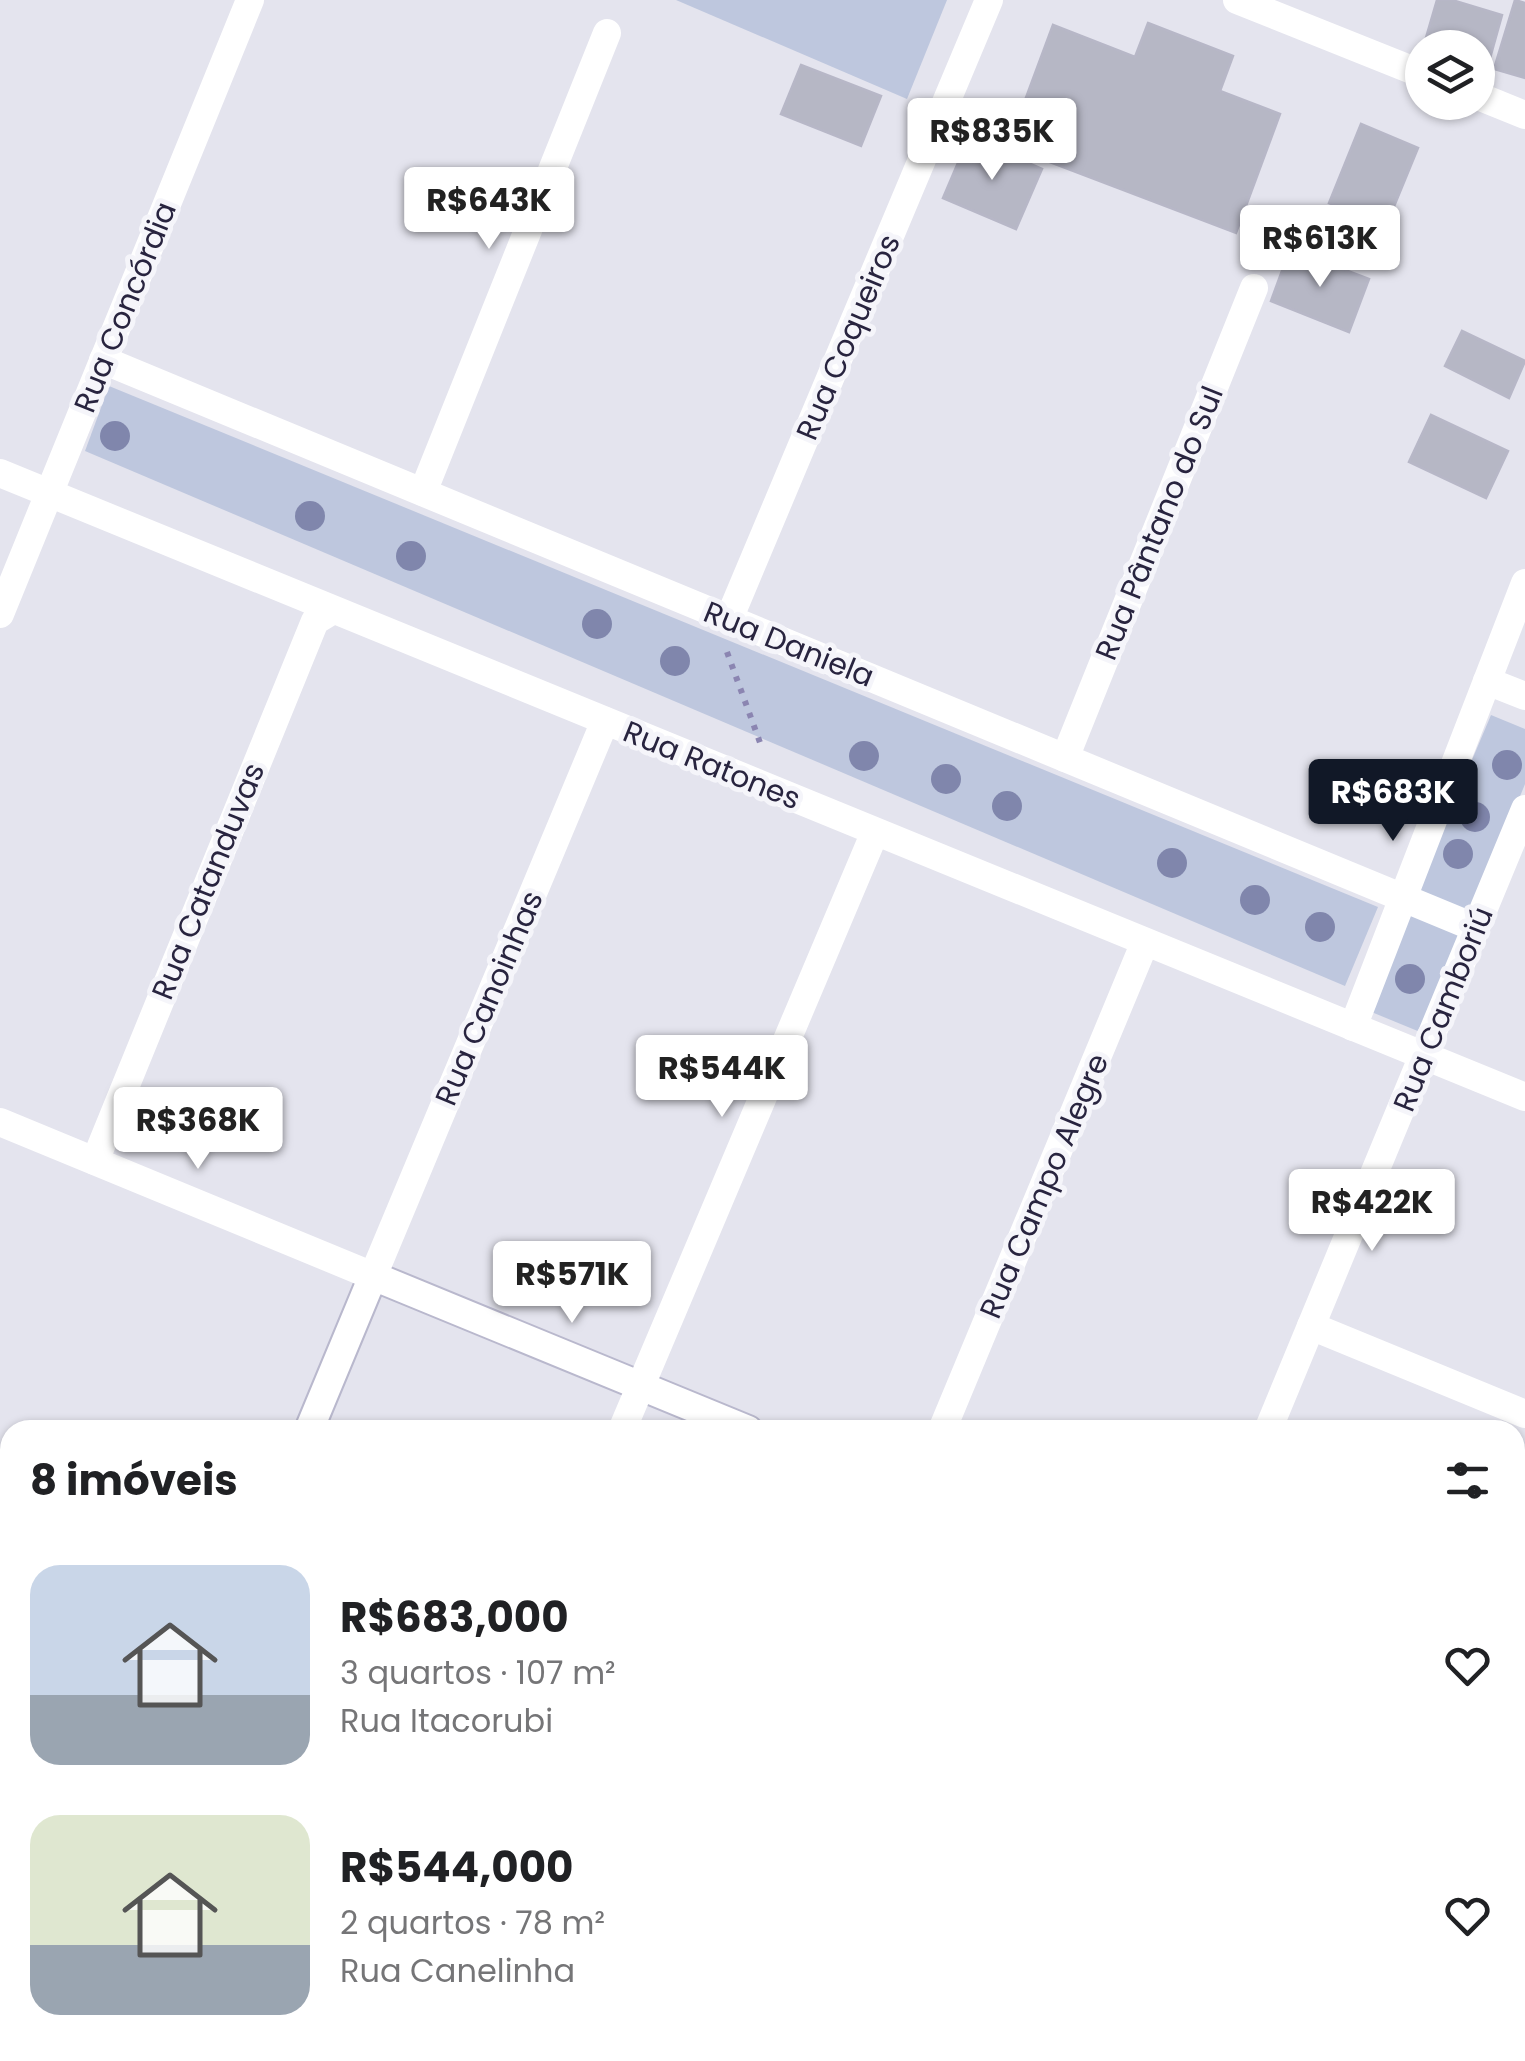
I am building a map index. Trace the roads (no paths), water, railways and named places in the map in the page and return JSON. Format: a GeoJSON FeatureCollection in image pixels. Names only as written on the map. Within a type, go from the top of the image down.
{"type":"FeatureCollection","features":[{"type":"Feature","properties":{"kind":"street","name":"Rua Concórdia"},"geometry":{"type":"LineString","coordinates":[[0,614],[250,0]]}},
{"type":"Feature","properties":{"kind":"street","name":"Rua Coqueiros"},"geometry":{"type":"LineString","coordinates":[[721,616],[989,0]]}},
{"type":"Feature","properties":{"kind":"street"},"geometry":{"type":"LineString","coordinates":[[1236,0],[1405,67]]}},
{"type":"Feature","properties":{"kind":"street"},"geometry":{"type":"LineString","coordinates":[[423,492],[607,33]]}},
{"type":"Feature","properties":{"kind":"street"},"geometry":{"type":"LineString","coordinates":[[1495,103],[1525,115]]}},
{"type":"Feature","properties":{"kind":"street","name":"Rua Pântano do Sul"},"geometry":{"type":"LineString","coordinates":[[1065,758],[1254,288]]}},
{"type":"Feature","properties":{"kind":"street","name":"Rua Daniela"},"geometry":{"type":"LineString","coordinates":[[103,360],[1476,928]]}},
{"type":"Feature","properties":{"kind":"street","name":"Rua Ratones"},"geometry":{"type":"LineString","coordinates":[[0,473],[1525,1097]]}},
{"type":"Feature","properties":{"kind":"street"},"geometry":{"type":"LineString","coordinates":[[1353,1027],[1525,583]]}},
{"type":"Feature","properties":{"kind":"street","name":"Rua Catanduvas"},"geometry":{"type":"LineString","coordinates":[[95,1161],[316,621],[333,610]]}},
{"type":"Feature","properties":{"kind":"street"},"geometry":{"type":"LineString","coordinates":[[1487,681],[1525,696]]}},
{"type":"Feature","properties":{"kind":"street","name":"Rua Canoinhas"},"geometry":{"type":"LineString","coordinates":[[313,1420],[605,721]]}},
{"type":"Feature","properties":{"kind":"street","name":"Rua Camboriú"},"geometry":{"type":"LineString","coordinates":[[1272,1420],[1525,809]]}},
{"type":"Feature","properties":{"kind":"street"},"geometry":{"type":"LineString","coordinates":[[626,1420],[875,832]]}},
{"type":"Feature","properties":{"kind":"street","name":"Rua Campo Alegre"},"geometry":{"type":"LineString","coordinates":[[946,1420],[1145,942]]}},
{"type":"Feature","properties":{"kind":"street"},"geometry":{"type":"LineString","coordinates":[[0,1122],[724,1420]]}},
{"type":"Feature","properties":{"kind":"street"},"geometry":{"type":"LineString","coordinates":[[1311,1326],[1525,1414]]}}]}
